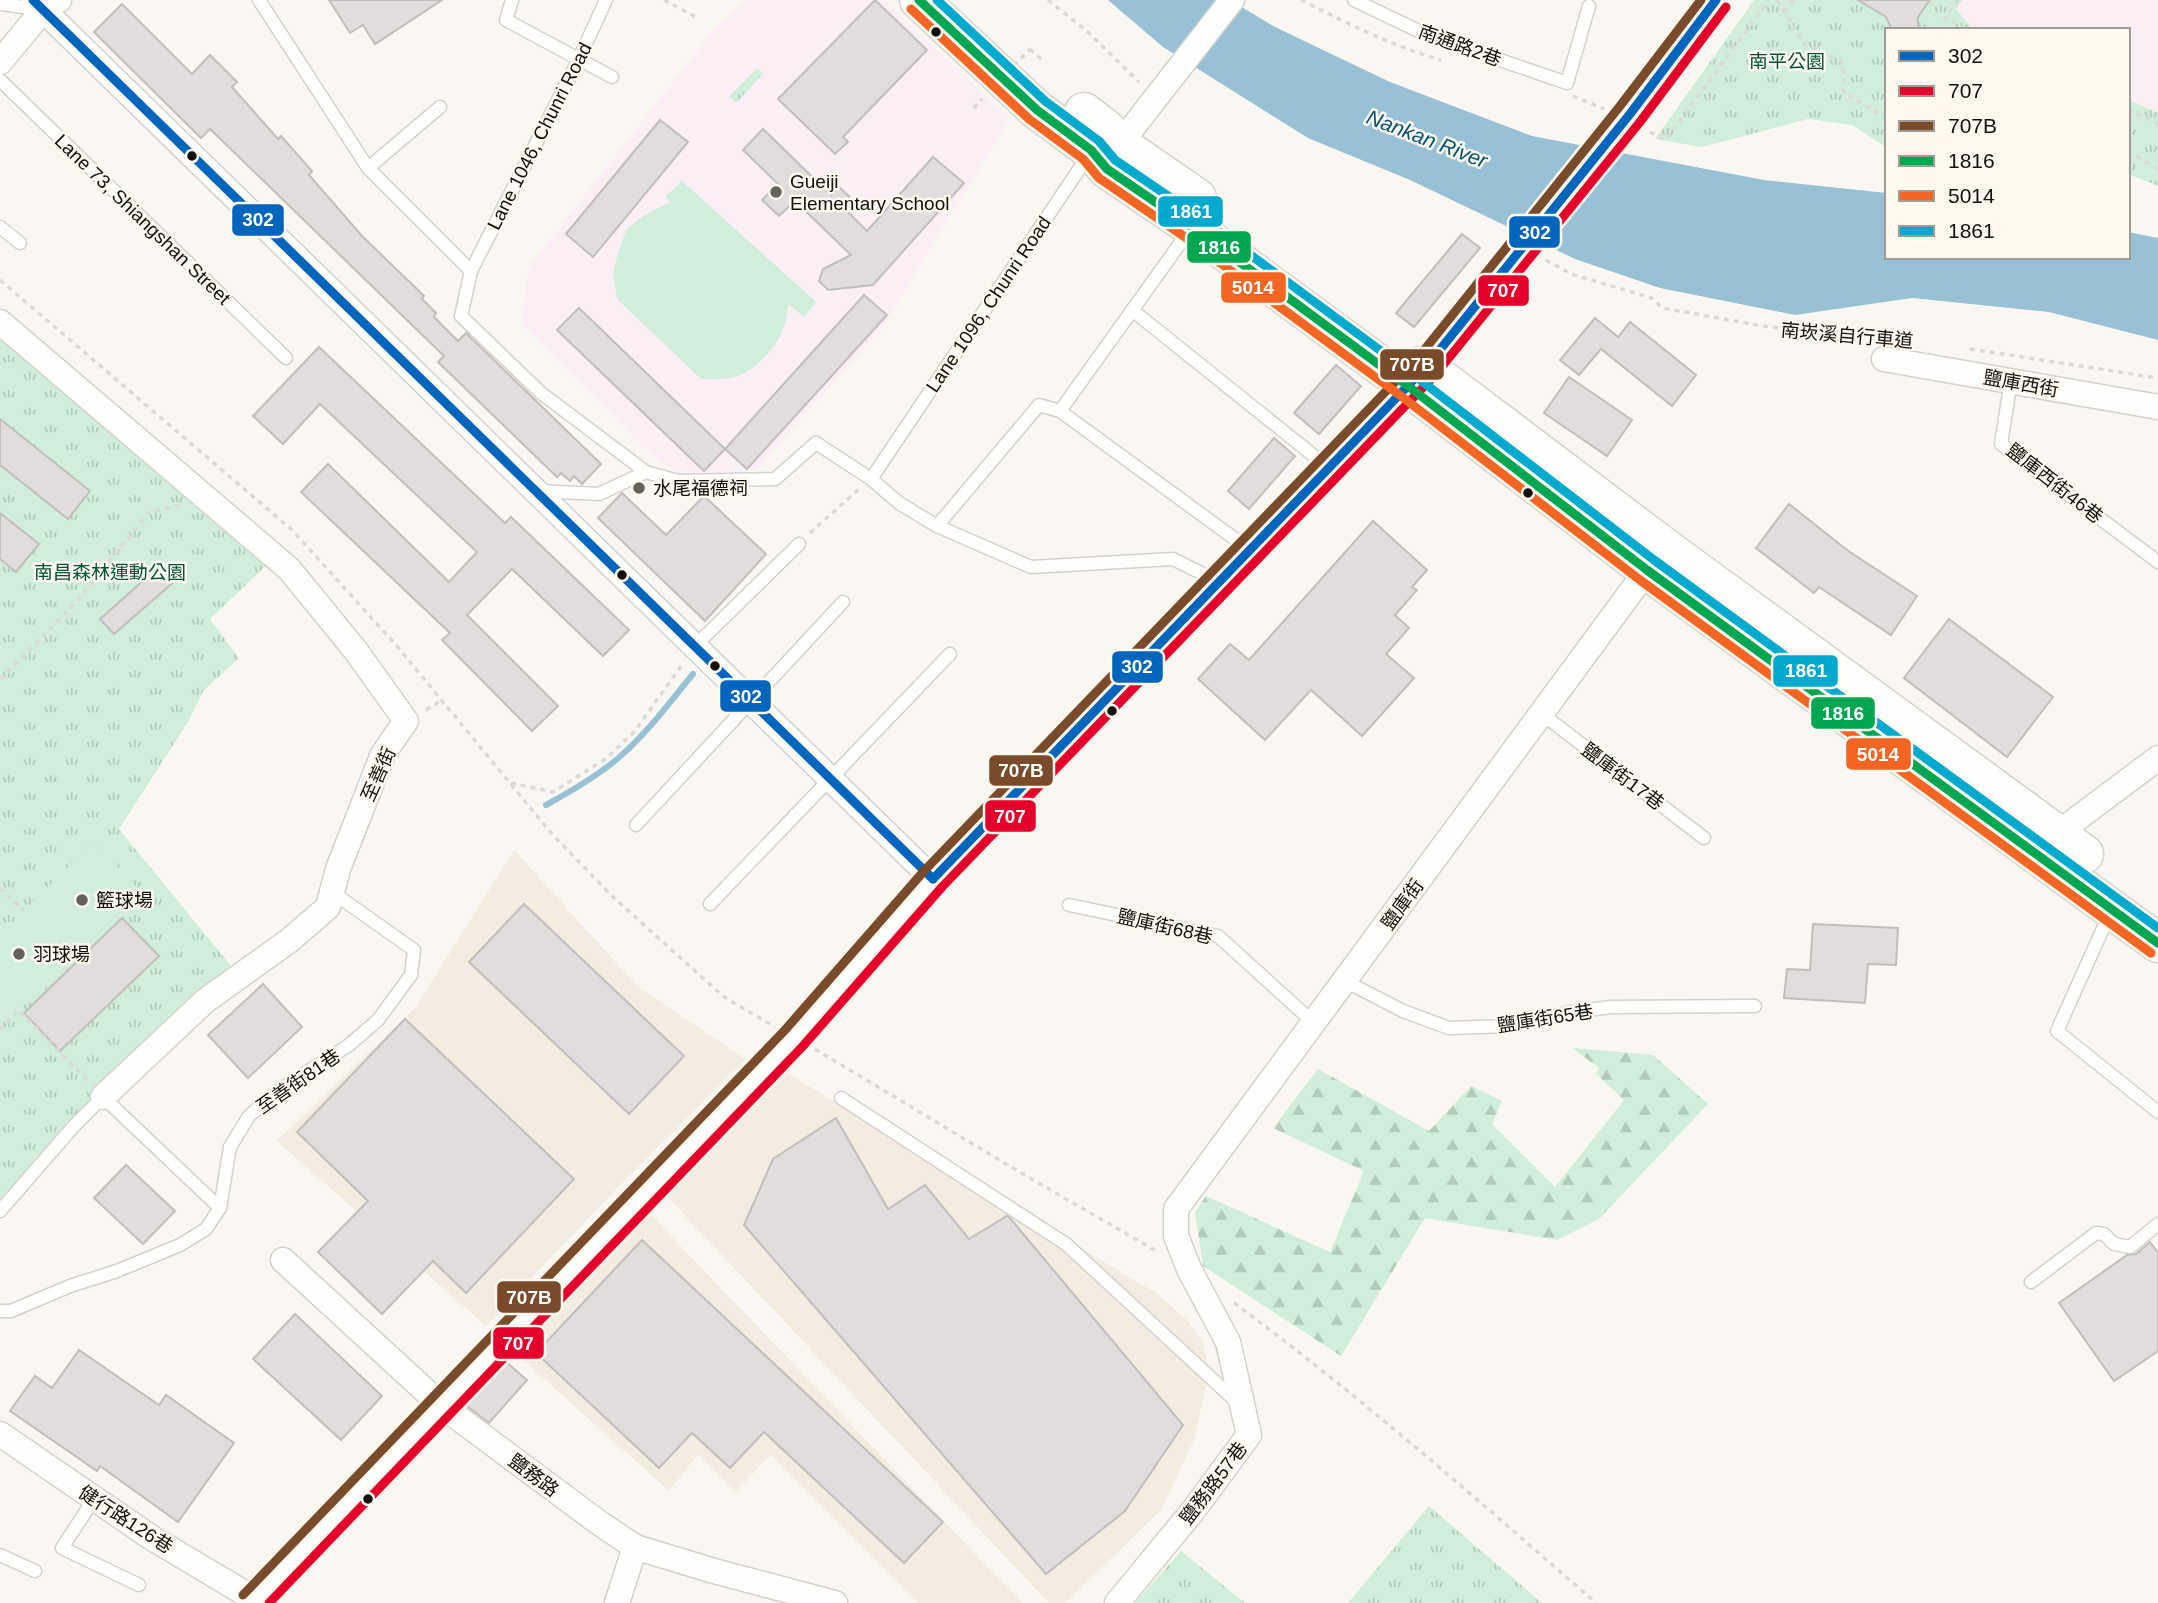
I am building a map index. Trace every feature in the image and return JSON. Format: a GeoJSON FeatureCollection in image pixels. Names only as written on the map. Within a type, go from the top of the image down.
{"type":"FeatureCollection","features":[{"type":"Feature","properties":{"kind":"main road"},"geometry":{"type":"LineString","coordinates":[[919,0],[1037,110],[1106,148],[1200,216],[1428,364],[1554,480],[1656,559],[2046,843],[2158,910]]}},
{"type":"Feature","properties":{"kind":"main road"},"geometry":{"type":"LineString","coordinates":[[958,0],[1054,89],[1106,148]]}},
{"type":"Feature","properties":{"kind":"main road"},"geometry":{"type":"LineString","coordinates":[[2046,843],[2112,909],[2158,943]]}},
{"type":"Feature","properties":{"kind":"street"},"geometry":{"type":"LineString","coordinates":[[1106,148],[1156,98],[1232,0]]}},
{"type":"Feature","properties":{"kind":"street"},"geometry":{"type":"LineString","coordinates":[[256,1602],[794,1038],[933,879],[1428,364],[1630,114],[1716,0]]}},
{"type":"Feature","properties":{"kind":"street"},"geometry":{"type":"LineString","coordinates":[[0,62],[45,3],[535,491],[933,879]]}},
{"type":"Feature","properties":{"kind":"street","name":"至善街"},"geometry":{"type":"LineString","coordinates":[[0,322],[289,569],[356,651],[407,721],[383,754],[338,869],[328,907],[290,940],[205,1001],[103,1097]]}},
{"type":"Feature","properties":{"kind":"street","name":"鹽庫西街"},"geometry":{"type":"LineString","coordinates":[[1888,348],[2011,380],[2158,407]]}},
{"type":"Feature","properties":{"kind":"street","name":"鹽庫街"},"geometry":{"type":"LineString","coordinates":[[1189,1269],[1177,1236],[1175,1209],[1542,714],[1594,639],[1656,559]]}},
{"type":"Feature","properties":{"kind":"street"},"geometry":{"type":"LineString","coordinates":[[2046,843],[2158,758]]}},
{"type":"Feature","properties":{"kind":"street","name":"鹽務路"},"geometry":{"type":"LineString","coordinates":[[283,1260],[442,1406],[635,1547],[835,1603]]}},
{"type":"Feature","properties":{"kind":"street","name":"鹽務路57巷"},"geometry":{"type":"LineString","coordinates":[[1117,1603],[1192,1512],[1249,1435],[1228,1342],[1189,1269]]}},
{"type":"Feature","properties":{"kind":"street","name":"健行路126巷"},"geometry":{"type":"LineString","coordinates":[[0,1434],[152,1538],[256,1602]]}},
{"type":"Feature","properties":{"kind":"street"},"geometry":{"type":"LineString","coordinates":[[617,1603],[635,1547]]}},
{"type":"Feature","properties":{"kind":"lane"},"geometry":{"type":"LineString","coordinates":[[259,0],[368,168],[471,271]]}},
{"type":"Feature","properties":{"kind":"lane"},"geometry":{"type":"LineString","coordinates":[[512,0],[506,20],[612,77]]}},
{"type":"Feature","properties":{"kind":"lane","name":"Lane 1046, Chunri Road"},"geometry":{"type":"LineString","coordinates":[[606,0],[579,59],[471,271],[461,316],[541,393],[646,472]]}},
{"type":"Feature","properties":{"kind":"lane","name":"南通路2巷"},"geometry":{"type":"LineString","coordinates":[[1354,0],[1371,3],[1427,35],[1567,83],[1589,6]]}},
{"type":"Feature","properties":{"kind":"lane"},"geometry":{"type":"LineString","coordinates":[[0,4],[45,3]]}},
{"type":"Feature","properties":{"kind":"lane","name":"Lane 73, Shiangshan Street"},"geometry":{"type":"LineString","coordinates":[[0,80],[286,358]]}},
{"type":"Feature","properties":{"kind":"lane"},"geometry":{"type":"LineString","coordinates":[[368,168],[440,107]]}},
{"type":"Feature","properties":{"kind":"lane","name":"Lane 1096, Chunri Road"},"geometry":{"type":"LineString","coordinates":[[871,479],[1106,148]]}},
{"type":"Feature","properties":{"kind":"lane"},"geometry":{"type":"LineString","coordinates":[[1060,411],[1200,216]]}},
{"type":"Feature","properties":{"kind":"lane"},"geometry":{"type":"LineString","coordinates":[[0,227],[20,243]]}},
{"type":"Feature","properties":{"kind":"lane"},"geometry":{"type":"LineString","coordinates":[[1132,310],[1329,468]]}},
{"type":"Feature","properties":{"kind":"lane","name":"鹽庫西街46巷"},"geometry":{"type":"LineString","coordinates":[[2011,380],[2001,444],[2158,562]]}},
{"type":"Feature","properties":{"kind":"lane"},"geometry":{"type":"LineString","coordinates":[[937,526],[1039,404],[1060,411],[1250,550]]}},
{"type":"Feature","properties":{"kind":"lane"},"geometry":{"type":"LineString","coordinates":[[535,491],[599,495],[646,472],[678,481],[775,479],[816,443],[871,479],[899,503],[937,526],[1031,567],[1173,559],[1219,582]]}},
{"type":"Feature","properties":{"kind":"lane"},"geometry":{"type":"LineString","coordinates":[[704,655],[799,544]]}},
{"type":"Feature","properties":{"kind":"lane"},"geometry":{"type":"LineString","coordinates":[[636,825],[843,602]]}},
{"type":"Feature","properties":{"kind":"lane"},"geometry":{"type":"LineString","coordinates":[[710,904],[950,654]]}},
{"type":"Feature","properties":{"kind":"lane","name":"鹽庫街17巷"},"geometry":{"type":"LineString","coordinates":[[1542,714],[1704,838]]}},
{"type":"Feature","properties":{"kind":"lane","name":"至善街81巷"},"geometry":{"type":"LineString","coordinates":[[220,1208],[230,1147],[249,1116],[279,1090],[349,1045],[378,1020],[411,975],[414,950],[332,892]]}},
{"type":"Feature","properties":{"kind":"lane","name":"鹽庫街68巷"},"geometry":{"type":"LineString","coordinates":[[1069,905],[1219,936],[1314,1023]]}},
{"type":"Feature","properties":{"kind":"lane"},"geometry":{"type":"LineString","coordinates":[[2112,909],[2057,1031],[2158,1112]]}},
{"type":"Feature","properties":{"kind":"lane","name":"鹽庫街65巷"},"geometry":{"type":"LineString","coordinates":[[1345,981],[1403,1011],[1449,1028],[1508,1026],[1571,1012],[1611,1007],[1755,1006]]}},
{"type":"Feature","properties":{"kind":"lane"},"geometry":{"type":"LineString","coordinates":[[0,1311],[11,1311],[180,1245],[206,1229],[220,1208],[103,1097]]}},
{"type":"Feature","properties":{"kind":"lane","name":"至善街"},"geometry":{"type":"LineString","coordinates":[[0,1211],[73,1127],[103,1097]]}},
{"type":"Feature","properties":{"kind":"lane"},"geometry":{"type":"LineString","coordinates":[[842,1098],[1066,1244],[1243,1408]]}},
{"type":"Feature","properties":{"kind":"lane"},"geometry":{"type":"LineString","coordinates":[[2031,1282],[2096,1233],[2104,1234],[2114,1244],[2130,1247],[2158,1224]]}},
{"type":"Feature","properties":{"kind":"lane"},"geometry":{"type":"LineString","coordinates":[[94,1499],[62,1548],[139,1585]]}},
{"type":"Feature","properties":{"kind":"lane"},"geometry":{"type":"LineString","coordinates":[[0,1555],[35,1570]]}},
{"type":"Feature","properties":{"kind":"path"},"geometry":{"type":"LineString","coordinates":[[664,0],[698,18]]}},
{"type":"Feature","properties":{"kind":"path"},"geometry":{"type":"LineString","coordinates":[[1048,0],[1089,33],[1156,98]]}},
{"type":"Feature","properties":{"kind":"path"},"geometry":{"type":"LineString","coordinates":[[1650,132],[1665,140],[1769,0]]}},
{"type":"Feature","properties":{"kind":"path"},"geometry":{"type":"LineString","coordinates":[[1777,0],[1804,44],[1843,63],[1844,93],[1885,118]]}},
{"type":"Feature","properties":{"kind":"path"},"geometry":{"type":"LineString","coordinates":[[1784,12],[1793,0]]}},
{"type":"Feature","properties":{"kind":"path"},"geometry":{"type":"LineString","coordinates":[[1958,0],[1945,19],[1964,28]]}},
{"type":"Feature","properties":{"kind":"path"},"geometry":{"type":"LineString","coordinates":[[993,87],[1030,49],[1044,62]]}},
{"type":"Feature","properties":{"kind":"path"},"geometry":{"type":"LineString","coordinates":[[2130,110],[2158,124]]}},
{"type":"Feature","properties":{"kind":"path"},"geometry":{"type":"LineString","coordinates":[[2130,152],[2158,169]]}},
{"type":"Feature","properties":{"kind":"path","name":"南崁溪自行車道"},"geometry":{"type":"LineString","coordinates":[[1546,260],[1571,274],[1652,299],[1662,308],[1769,327],[1833,332],[1888,348]]}},
{"type":"Feature","properties":{"kind":"path"},"geometry":{"type":"LineString","coordinates":[[1958,347],[2158,378]]}},
{"type":"Feature","properties":{"kind":"path"},"geometry":{"type":"LineString","coordinates":[[799,544],[856,492]]}},
{"type":"Feature","properties":{"kind":"path"},"geometry":{"type":"LineString","coordinates":[[0,679],[73,606],[148,513],[208,498]]}},
{"type":"Feature","properties":{"kind":"path"},"geometry":{"type":"LineString","coordinates":[[509,782],[554,792],[607,758],[704,655]]}},
{"type":"Feature","properties":{"kind":"path"},"geometry":{"type":"LineString","coordinates":[[526,804],[611,896],[714,989],[776,1027]]}},
{"type":"Feature","properties":{"kind":"path"},"geometry":{"type":"LineString","coordinates":[[0,888],[24,911]]}},
{"type":"Feature","properties":{"kind":"path"},"geometry":{"type":"LineString","coordinates":[[0,1030],[19,1010],[103,1097]]}},
{"type":"Feature","properties":{"kind":"path"},"geometry":{"type":"LineString","coordinates":[[810,1046],[1016,1170],[1166,1256]]}},
{"type":"Feature","properties":{"kind":"path"},"geometry":{"type":"LineString","coordinates":[[1226,1296],[1310,1361],[1469,1492],[1596,1603]]}},
{"type":"Feature","properties":{"kind":"shaded area","name":"Gueiji Elementary School"},"geometry":{"type":"Polygon","coordinates":[[[746,0],[884,0],[1010,118],[882,328],[755,471],[677,473],[645,449],[522,323],[529,267],[714,30],[746,0]]]}},
{"type":"Feature","properties":{"kind":"shaded area"},"geometry":{"type":"Polygon","coordinates":[[[1962,0],[2158,0],[2158,113],[2130,101],[2130,28],[1972,28],[1955,9],[1962,0]]]}},
{"type":"Feature","properties":{"kind":"shaded area"},"geometry":{"type":"Polygon","coordinates":[[[514,850],[637,986],[746,1059],[623,1182],[486,1326],[277,1141],[415,1008],[514,850]]]}},
{"type":"Feature","properties":{"kind":"shaded area"},"geometry":{"type":"Polygon","coordinates":[[[775,1066],[1156,1293],[1186,1319],[1203,1342],[1209,1373],[1194,1440],[1161,1510],[1065,1603],[1049,1603],[660,1189],[775,1066]]]}},
{"type":"Feature","properties":{"kind":"shaded area"},"geometry":{"type":"Polygon","coordinates":[[[647,1211],[1022,1603],[918,1603],[771,1455],[735,1492],[698,1454],[669,1491],[512,1350],[647,1211]]]}},
{"type":"Feature","properties":{"kind":"green space","name":"南平公園"},"geometry":{"type":"Polygon","coordinates":[[[1754,0],[1962,0],[1956,9],[1972,28],[1885,28],[1885,147],[1852,125],[1808,119],[1702,147],[1655,139],[1754,0]]]}},
{"type":"Feature","properties":{"kind":"green space"},"geometry":{"type":"Polygon","coordinates":[[[757,68],[763,74],[736,103],[729,97],[757,68]]]}},
{"type":"Feature","properties":{"kind":"green space"},"geometry":{"type":"Polygon","coordinates":[[[2130,101],[2158,113],[2158,186],[2130,175],[2130,101]]]}},
{"type":"Feature","properties":{"kind":"green space"},"geometry":{"type":"Polygon","coordinates":[[[682,181],[816,302],[804,317],[788,304],[784,326],[774,346],[759,363],[735,377],[701,379],[617,299],[613,274],[627,229],[643,216],[670,202],[665,197],[682,181]]]}},
{"type":"Feature","properties":{"kind":"green space","name":"南昌森林運動公園"},"geometry":{"type":"Polygon","coordinates":[[[0,338],[270,562],[210,619],[239,658],[203,691],[188,722],[119,829],[231,966],[141,1046],[0,1203],[0,338]]]}},
{"type":"Feature","properties":{"kind":"green space","name":"籃球場"},"geometry":{"type":"Polygon","coordinates":[[[93,842],[140,890],[18,1010],[0,992],[0,935],[93,842]]]}},
{"type":"Feature","properties":{"kind":"green space"},"geometry":{"type":"Polygon","coordinates":[[[1572,1048],[1653,1055],[1708,1104],[1599,1219],[1557,1240],[1425,1218],[1341,1356],[1203,1266],[1195,1212],[1206,1196],[1330,1252],[1364,1171],[1273,1128],[1318,1069],[1429,1131],[1471,1086],[1502,1101],[1492,1124],[1555,1187],[1624,1100],[1596,1074],[1599,1068],[1572,1048]]]}},
{"type":"Feature","properties":{"kind":"green space"},"geometry":{"type":"Polygon","coordinates":[[[1429,1506],[1542,1603],[1348,1603],[1429,1506]]]}},
{"type":"Feature","properties":{"kind":"green space"},"geometry":{"type":"Polygon","coordinates":[[[1181,1551],[1245,1603],[1135,1603],[1181,1551]]]}},
{"type":"Feature","properties":{"kind":"water","name":"Nankan River"},"geometry":{"type":"Polygon","coordinates":[[[1108,0],[1230,0],[1275,27],[1390,82],[1532,136],[1764,180],[1885,193],[1885,259],[2130,259],[2130,232],[2158,238],[2158,340],[2049,312],[1912,298],[1795,315],[1660,288],[1575,259],[1410,180],[1308,138],[1163,47],[1108,0]]]}},
{"type":"Feature","properties":{"kind":"building"},"geometry":{"type":"Polygon","coordinates":[[[329,0],[442,0],[375,44],[363,25],[350,33],[329,0]]]}},
{"type":"Feature","properties":{"kind":"building"},"geometry":{"type":"Polygon","coordinates":[[[875,0],[927,50],[843,137],[848,142],[835,154],[778,99],[875,0]]]}},
{"type":"Feature","properties":{"kind":"building"},"geometry":{"type":"Polygon","coordinates":[[[1858,0],[1930,0],[1918,17],[1918,28],[1891,28],[1886,17],[1858,0]]]}},
{"type":"Feature","properties":{"kind":"building"},"geometry":{"type":"Polygon","coordinates":[[[122,4],[192,74],[210,55],[237,82],[232,87],[278,139],[281,136],[312,171],[309,175],[362,236],[424,296],[422,299],[436,313],[434,317],[458,341],[466,333],[601,464],[582,484],[574,476],[570,481],[561,473],[557,477],[438,362],[444,356],[210,129],[201,138],[94,32],[122,4]]]}},
{"type":"Feature","properties":{"kind":"building"},"geometry":{"type":"Polygon","coordinates":[[[660,120],[688,142],[593,257],[566,234],[660,120]]]}},
{"type":"Feature","properties":{"kind":"building"},"geometry":{"type":"Polygon","coordinates":[[[763,129],[831,195],[839,187],[850,197],[842,206],[867,231],[933,157],[964,183],[873,285],[828,290],[819,281],[823,269],[851,255],[795,201],[779,216],[762,200],[778,184],[743,150],[763,129]]]}},
{"type":"Feature","properties":{"kind":"building"},"geometry":{"type":"Polygon","coordinates":[[[1462,234],[1480,248],[1414,327],[1396,313],[1462,234]]]}},
{"type":"Feature","properties":{"kind":"building"},"geometry":{"type":"Polygon","coordinates":[[[864,295],[887,315],[747,469],[725,449],[864,295]]]}},
{"type":"Feature","properties":{"kind":"building"},"geometry":{"type":"Polygon","coordinates":[[[579,308],[725,449],[704,471],[557,330],[579,308]]]}},
{"type":"Feature","properties":{"kind":"building"},"geometry":{"type":"Polygon","coordinates":[[[1595,318],[1618,337],[1630,322],[1696,375],[1672,406],[1601,349],[1579,375],[1560,360],[1595,318]]]}},
{"type":"Feature","properties":{"kind":"building"},"geometry":{"type":"Polygon","coordinates":[[[319,347],[505,523],[511,517],[629,630],[603,656],[512,569],[467,615],[558,706],[532,731],[442,640],[450,633],[301,492],[328,464],[449,582],[477,552],[320,404],[283,444],[253,416],[319,347]]]}},
{"type":"Feature","properties":{"kind":"building"},"geometry":{"type":"Polygon","coordinates":[[[1336,365],[1361,386],[1319,434],[1294,413],[1336,365]]]}},
{"type":"Feature","properties":{"kind":"building"},"geometry":{"type":"Polygon","coordinates":[[[1569,377],[1632,420],[1607,456],[1544,413],[1569,377]]]}},
{"type":"Feature","properties":{"kind":"building"},"geometry":{"type":"Polygon","coordinates":[[[0,419],[90,491],[68,519],[0,465],[0,419]]]}},
{"type":"Feature","properties":{"kind":"building"},"geometry":{"type":"Polygon","coordinates":[[[1274,438],[1295,456],[1249,509],[1228,491],[1274,438]]]}},
{"type":"Feature","properties":{"kind":"building"},"geometry":{"type":"Polygon","coordinates":[[[622,493],[666,535],[704,496],[766,554],[705,621],[598,518],[622,493]]]}},
{"type":"Feature","properties":{"kind":"building"},"geometry":{"type":"Polygon","coordinates":[[[1789,504],[1847,550],[1917,596],[1891,635],[1819,587],[1814,593],[1756,548],[1789,504]]]}},
{"type":"Feature","properties":{"kind":"building"},"geometry":{"type":"Polygon","coordinates":[[[0,513],[39,544],[16,572],[0,559],[0,513]]]}},
{"type":"Feature","properties":{"kind":"building"},"geometry":{"type":"Polygon","coordinates":[[[1373,521],[1427,570],[1412,587],[1417,590],[1395,615],[1409,628],[1386,654],[1414,678],[1362,736],[1311,690],[1265,740],[1198,679],[1230,644],[1249,660],[1373,521]]]}},
{"type":"Feature","properties":{"kind":"building"},"geometry":{"type":"Polygon","coordinates":[[[162,564],[176,580],[114,634],[100,619],[162,564]]]}},
{"type":"Feature","properties":{"kind":"building"},"geometry":{"type":"Polygon","coordinates":[[[1949,619],[2053,697],[2007,757],[1904,678],[1949,619]]]}},
{"type":"Feature","properties":{"kind":"building"},"geometry":{"type":"Polygon","coordinates":[[[524,904],[684,1056],[629,1114],[469,962],[524,904]]]}},
{"type":"Feature","properties":{"kind":"building"},"geometry":{"type":"Polygon","coordinates":[[[122,918],[159,956],[60,1051],[24,1013],[122,918]]]}},
{"type":"Feature","properties":{"kind":"building"},"geometry":{"type":"Polygon","coordinates":[[[1813,924],[1898,928],[1896,965],[1868,964],[1865,1003],[1784,998],[1787,969],[1810,970],[1813,924]]]}},
{"type":"Feature","properties":{"kind":"building"},"geometry":{"type":"Polygon","coordinates":[[[263,984],[302,1027],[248,1078],[208,1035],[263,984]]]}},
{"type":"Feature","properties":{"kind":"building"},"geometry":{"type":"Polygon","coordinates":[[[405,1019],[574,1179],[466,1293],[433,1261],[382,1314],[318,1252],[368,1201],[297,1132],[405,1019]]]}},
{"type":"Feature","properties":{"kind":"building"},"geometry":{"type":"Polygon","coordinates":[[[836,1118],[888,1209],[925,1185],[969,1239],[1009,1217],[1183,1425],[1125,1511],[1046,1574],[744,1225],[773,1159],[836,1118]]]}},
{"type":"Feature","properties":{"kind":"building"},"geometry":{"type":"Polygon","coordinates":[[[126,1165],[175,1211],[143,1244],[94,1198],[126,1165]]]}},
{"type":"Feature","properties":{"kind":"building"},"geometry":{"type":"Polygon","coordinates":[[[642,1240],[943,1522],[904,1563],[764,1432],[730,1468],[692,1433],[659,1468],[536,1353],[642,1240]]]}},
{"type":"Feature","properties":{"kind":"building"},"geometry":{"type":"Polygon","coordinates":[[[2150,1242],[2158,1253],[2158,1351],[2114,1381],[2059,1303],[2127,1255],[2136,1254],[2150,1242]]]}},
{"type":"Feature","properties":{"kind":"building"},"geometry":{"type":"Polygon","coordinates":[[[295,1314],[382,1396],[341,1440],[253,1359],[295,1314]]]}},
{"type":"Feature","properties":{"kind":"building"},"geometry":{"type":"Polygon","coordinates":[[[79,1350],[159,1405],[166,1395],[234,1443],[178,1522],[100,1466],[97,1471],[10,1411],[35,1376],[52,1388],[79,1350]]]}},
{"type":"Feature","properties":{"kind":"building"},"geometry":{"type":"Polygon","coordinates":[[[505,1361],[527,1380],[489,1423],[464,1404],[505,1361]]]}},
{"type":"Feature","properties":{"kind":"waterway"},"geometry":{"type":"LineString","coordinates":[[546,805],[591,779],[627,751],[693,674]]}},
{"type":"Feature","properties":{"kind":"transit line","name":"302"},"geometry":{"type":"LineString","coordinates":[[33,0],[933,879]]}},
{"type":"Feature","properties":{"kind":"transit line","name":"1816"},"geometry":{"type":"LineString","coordinates":[[919,0],[1037,110],[1091,150],[1107,169],[1192,227],[1408,386],[1647,570],[2158,943]]}},
{"type":"Feature","properties":{"kind":"transit line","name":"1861"},"geometry":{"type":"LineString","coordinates":[[937,0],[1045,101],[1099,141],[1115,160],[1199,217],[1415,376],[1654,560],[2158,928]]}},
{"type":"Feature","properties":{"kind":"transit line","name":"707B"},"geometry":{"type":"LineString","coordinates":[[243,1595],[785,1030],[924,871],[1417,359],[1620,106],[1701,0]]}},
{"type":"Feature","properties":{"kind":"transit line","name":"302"},"geometry":{"type":"LineString","coordinates":[[933,879],[1426,367],[1630,114],[1716,0]]}},
{"type":"Feature","properties":{"kind":"transit line","name":"707"},"geometry":{"type":"LineString","coordinates":[[269,1603],[803,1046],[942,887],[1435,375],[1640,122],[1726,7]]}},
{"type":"Feature","properties":{"kind":"transit line","name":"5014"},"geometry":{"type":"LineString","coordinates":[[911,9],[1029,119],[1083,159],[1099,178],[1185,237],[1401,396],[1640,580],[2151,953]]}},
{"type":"Feature","properties":{"kind":"place","name":"Gueiji Elementary School"},"geometry":{"type":"Point","coordinates":[776,192]}},
{"type":"Feature","properties":{"kind":"place","name":"水尾福德祠"},"geometry":{"type":"Point","coordinates":[639,488]}},
{"type":"Feature","properties":{"kind":"place","name":"籃球場"},"geometry":{"type":"Point","coordinates":[82,900]}},
{"type":"Feature","properties":{"kind":"place","name":"羽球場"},"geometry":{"type":"Point","coordinates":[19,954]}}]}
